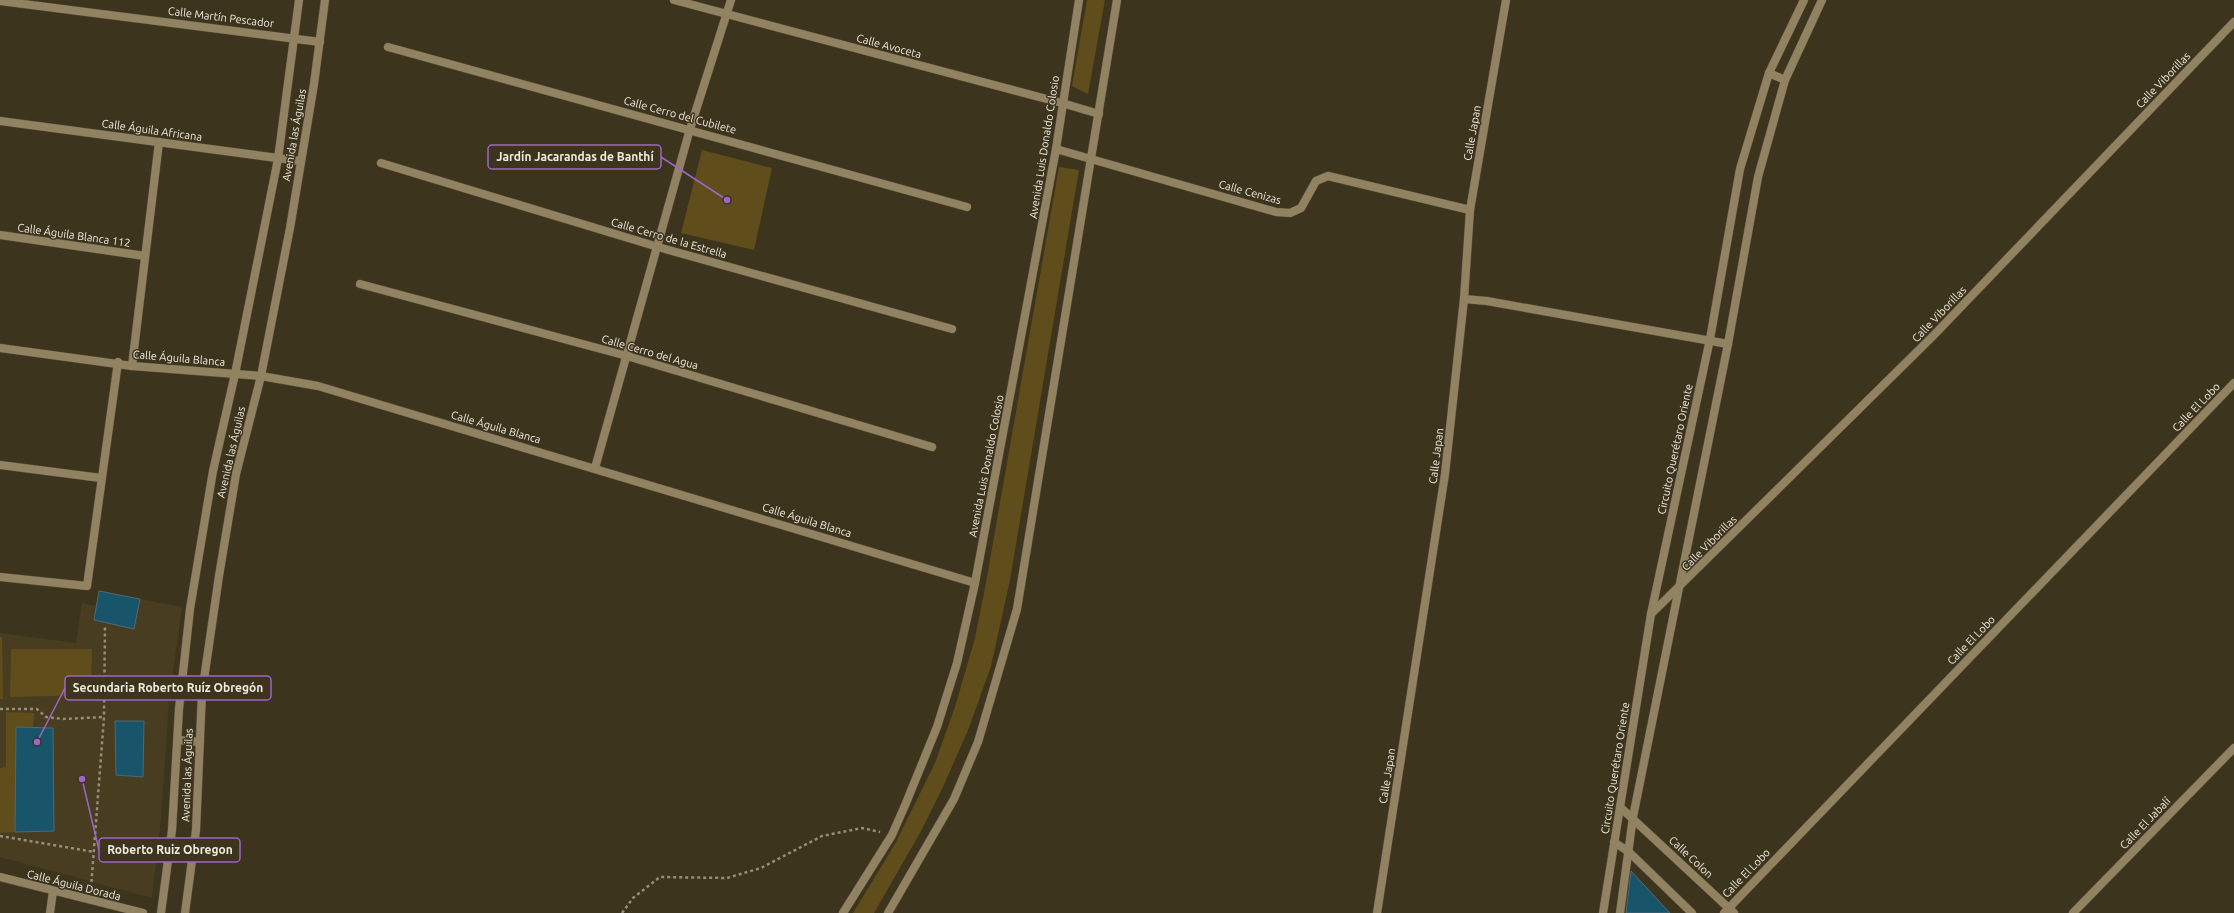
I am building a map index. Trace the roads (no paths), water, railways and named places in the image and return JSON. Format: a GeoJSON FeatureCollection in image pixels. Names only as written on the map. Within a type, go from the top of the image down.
{"type":"FeatureCollection","features":[{"type":"Feature","properties":{"kind":"street","name":"Avenida las Águilas"},"geometry":{"type":"LineString","coordinates":[[161,913],[172,830],[178,740],[190,609],[213,472],[235,374],[278,159],[299,0]]}},
{"type":"Feature","properties":{"kind":"street","name":"Avenida las Águilas"},"geometry":{"type":"LineString","coordinates":[[186,913],[196,830],[202,693],[236,474],[261,376],[290,228],[320,42],[325,0]]}},
{"type":"Feature","properties":{"kind":"street","name":"Calle Avoceta"},"geometry":{"type":"LineString","coordinates":[[674,0],[1099,114]]}},
{"type":"Feature","properties":{"kind":"street"},"geometry":{"type":"LineString","coordinates":[[595,468],[628,356],[690,129],[731,0]]}},
{"type":"Feature","properties":{"kind":"street","name":"Avenida Luis Donaldo Colosio"},"geometry":{"type":"LineString","coordinates":[[843,913],[892,834],[937,727],[957,663],[975,583],[1056,149],[1079,0]]}},
{"type":"Feature","properties":{"kind":"street"},"geometry":{"type":"LineString","coordinates":[[888,913],[954,799],[978,742],[1017,610],[1099,114],[1116,0]]}},
{"type":"Feature","properties":{"kind":"street","name":"Calle Japan"},"geometry":{"type":"LineString","coordinates":[[1377,913],[1445,474],[1464,299],[1470,210],[1506,0]]}},
{"type":"Feature","properties":{"kind":"street","name":"Circuito Querétaro Oriente"},"geometry":{"type":"LineString","coordinates":[[1603,913],[1651,614],[1710,340],[1740,169],[1769,73],[1804,0]]}},
{"type":"Feature","properties":{"kind":"street"},"geometry":{"type":"LineString","coordinates":[[1620,913],[1630,852],[1633,817],[1728,344],[1758,177],[1785,80],[1822,0]]}},
{"type":"Feature","properties":{"kind":"street","name":"Calle Martín Pescador"},"geometry":{"type":"LineString","coordinates":[[0,1],[320,42]]}},
{"type":"Feature","properties":{"kind":"street","name":"Calle Viborillas"},"geometry":{"type":"LineString","coordinates":[[1651,614],[1934,335],[2234,22]]}},
{"type":"Feature","properties":{"kind":"street","name":"Calle Cerro del Cubilete"},"geometry":{"type":"LineString","coordinates":[[388,47],[690,129],[967,207]]}},
{"type":"Feature","properties":{"kind":"street"},"geometry":{"type":"LineString","coordinates":[[1769,73],[1785,80]]}},
{"type":"Feature","properties":{"kind":"street","name":"Calle Águila Africana"},"geometry":{"type":"LineString","coordinates":[[0,121],[300,162]]}},
{"type":"Feature","properties":{"kind":"street","name":"Calle Águila Blanca 112"},"geometry":{"type":"LineString","coordinates":[[132,366],[159,142]]}},
{"type":"Feature","properties":{"kind":"street","name":"Calle Cenizas"},"geometry":{"type":"LineString","coordinates":[[1056,149],[1276,212],[1290,213],[1300,208],[1316,181],[1328,176],[1470,210]]}},
{"type":"Feature","properties":{"kind":"street","name":"Calle Cerro de la Estrella"},"geometry":{"type":"LineString","coordinates":[[382,163],[658,247],[952,329]]}},
{"type":"Feature","properties":{"kind":"street","name":"Calle Águila Blanca 112"},"geometry":{"type":"LineString","coordinates":[[0,235],[145,256]]}},
{"type":"Feature","properties":{"kind":"street","name":"Calle Cerro del Agua"},"geometry":{"type":"LineString","coordinates":[[360,284],[628,356],[932,446]]}},
{"type":"Feature","properties":{"kind":"street"},"geometry":{"type":"LineString","coordinates":[[1464,299],[1487,301],[1685,335],[1728,344]]}},
{"type":"Feature","properties":{"kind":"street","name":"Calle Águila Blanca"},"geometry":{"type":"LineString","coordinates":[[0,348],[118,362],[132,366],[261,376],[318,386],[975,583]]}},
{"type":"Feature","properties":{"kind":"street"},"geometry":{"type":"LineString","coordinates":[[0,577],[88,586],[101,478],[118,362]]}},
{"type":"Feature","properties":{"kind":"street","name":"Calle El Lobo"},"geometry":{"type":"LineString","coordinates":[[1729,911],[2234,383]]}},
{"type":"Feature","properties":{"kind":"street"},"geometry":{"type":"LineString","coordinates":[[0,465],[101,478]]}},
{"type":"Feature","properties":{"kind":"street"},"geometry":{"type":"LineString","coordinates":[[178,740],[200,742]]}},
{"type":"Feature","properties":{"kind":"street","name":"Calle El Jabalí"},"geometry":{"type":"LineString","coordinates":[[2073,913],[2234,748]]}},
{"type":"Feature","properties":{"kind":"street","name":"Calle Colon"},"geometry":{"type":"LineString","coordinates":[[1620,808],[1633,817],[1729,911]]}},
{"type":"Feature","properties":{"kind":"street"},"geometry":{"type":"LineString","coordinates":[[1614,842],[1630,852],[1692,913]]}},
{"type":"Feature","properties":{"kind":"street","name":"Calle Águila Dorada"},"geometry":{"type":"LineString","coordinates":[[0,877],[90,901],[143,913]]}},
{"type":"Feature","properties":{"kind":"street"},"geometry":{"type":"LineString","coordinates":[[50,913],[53,891]]}},
{"type":"Feature","properties":{"kind":"place","name":"Jardín Jacarandas de Banthí"},"geometry":{"type":"Point","coordinates":[727,200]}},
{"type":"Feature","properties":{"kind":"place","name":"Secundaria Roberto Ruíz Obregón"},"geometry":{"type":"Point","coordinates":[37,742]}},
{"type":"Feature","properties":{"kind":"place","name":"Roberto Ruiz Obregon"},"geometry":{"type":"Point","coordinates":[82,779]}}]}
